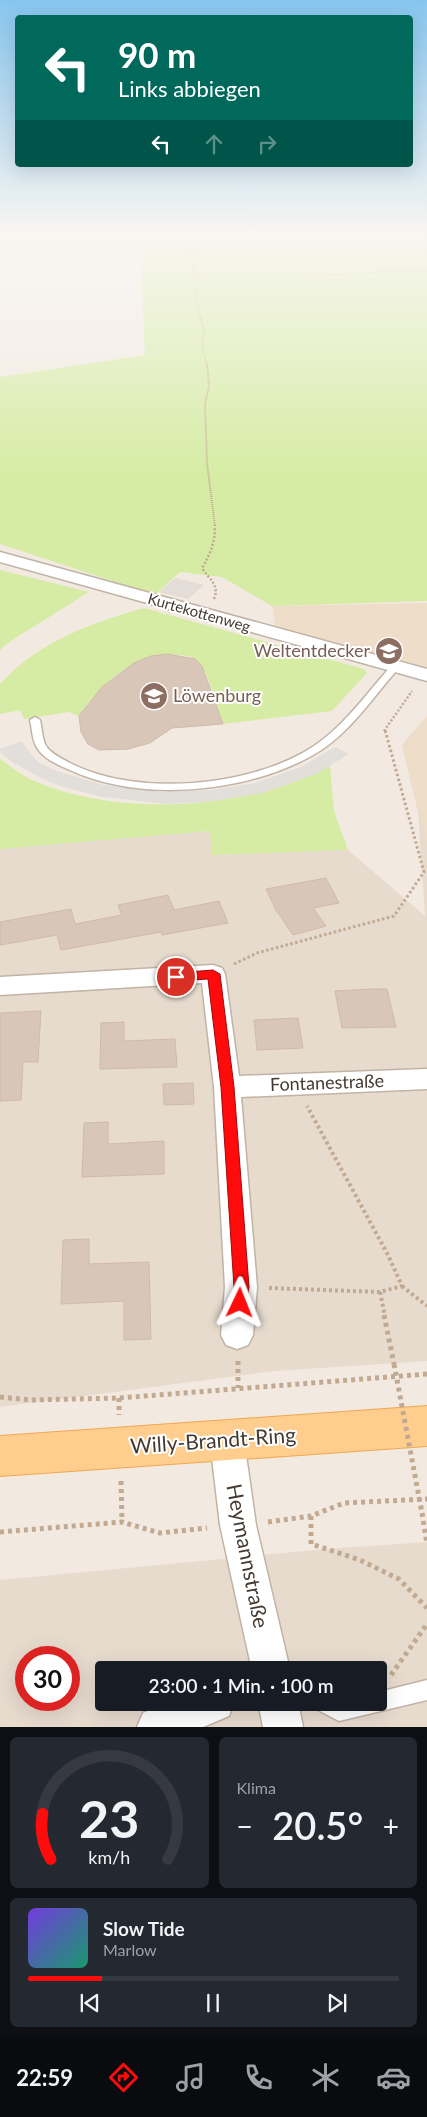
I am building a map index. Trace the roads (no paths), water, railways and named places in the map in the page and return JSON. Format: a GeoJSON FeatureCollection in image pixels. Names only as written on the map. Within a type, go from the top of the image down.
{"type":"FeatureCollection","features":[{"type":"Feature","properties":{"kind":"main road","name":"Willy-Brandt-Ring"},"geometry":{"type":"LineString","coordinates":[[0,1456],[427,1426]]}},
{"type":"Feature","properties":{"kind":"street","name":"Kurtekottenweg"},"geometry":{"type":"LineString","coordinates":[[0,557],[426,675]]}},
{"type":"Feature","properties":{"kind":"street"},"geometry":{"type":"LineString","coordinates":[[0,986],[213,974],[227,1087],[241,1287],[237,1336]]}},
{"type":"Feature","properties":{"kind":"street","name":"Fontanestraße"},"geometry":{"type":"LineString","coordinates":[[227,1087],[427,1078]]}},
{"type":"Feature","properties":{"kind":"street","name":"Heymannstraße"},"geometry":{"type":"LineString","coordinates":[[227,1441],[241,1542],[269,1661]]}},
{"type":"Feature","properties":{"kind":"street"},"geometry":{"type":"LineString","coordinates":[[157,1727],[194,1711]]}},
{"type":"Feature","properties":{"kind":"street"},"geometry":{"type":"LineString","coordinates":[[280,1711],[283,1727]]}},
{"type":"Feature","properties":{"kind":"lane"},"geometry":{"type":"LineString","coordinates":[[35,720],[42,747],[66,766],[99,777],[125,783],[158,786],[198,785],[232,780],[277,769],[311,753],[332,736],[395,667]]}},
{"type":"Feature","properties":{"kind":"lane"},"geometry":{"type":"LineString","coordinates":[[387,1695],[427,1690]]}},
{"type":"Feature","properties":{"kind":"place","name":"Weltentdecker"},"geometry":{"type":"Point","coordinates":[389,651]}},
{"type":"Feature","properties":{"kind":"place","name":"Löwenburg"},"geometry":{"type":"Point","coordinates":[154,696]}}]}
